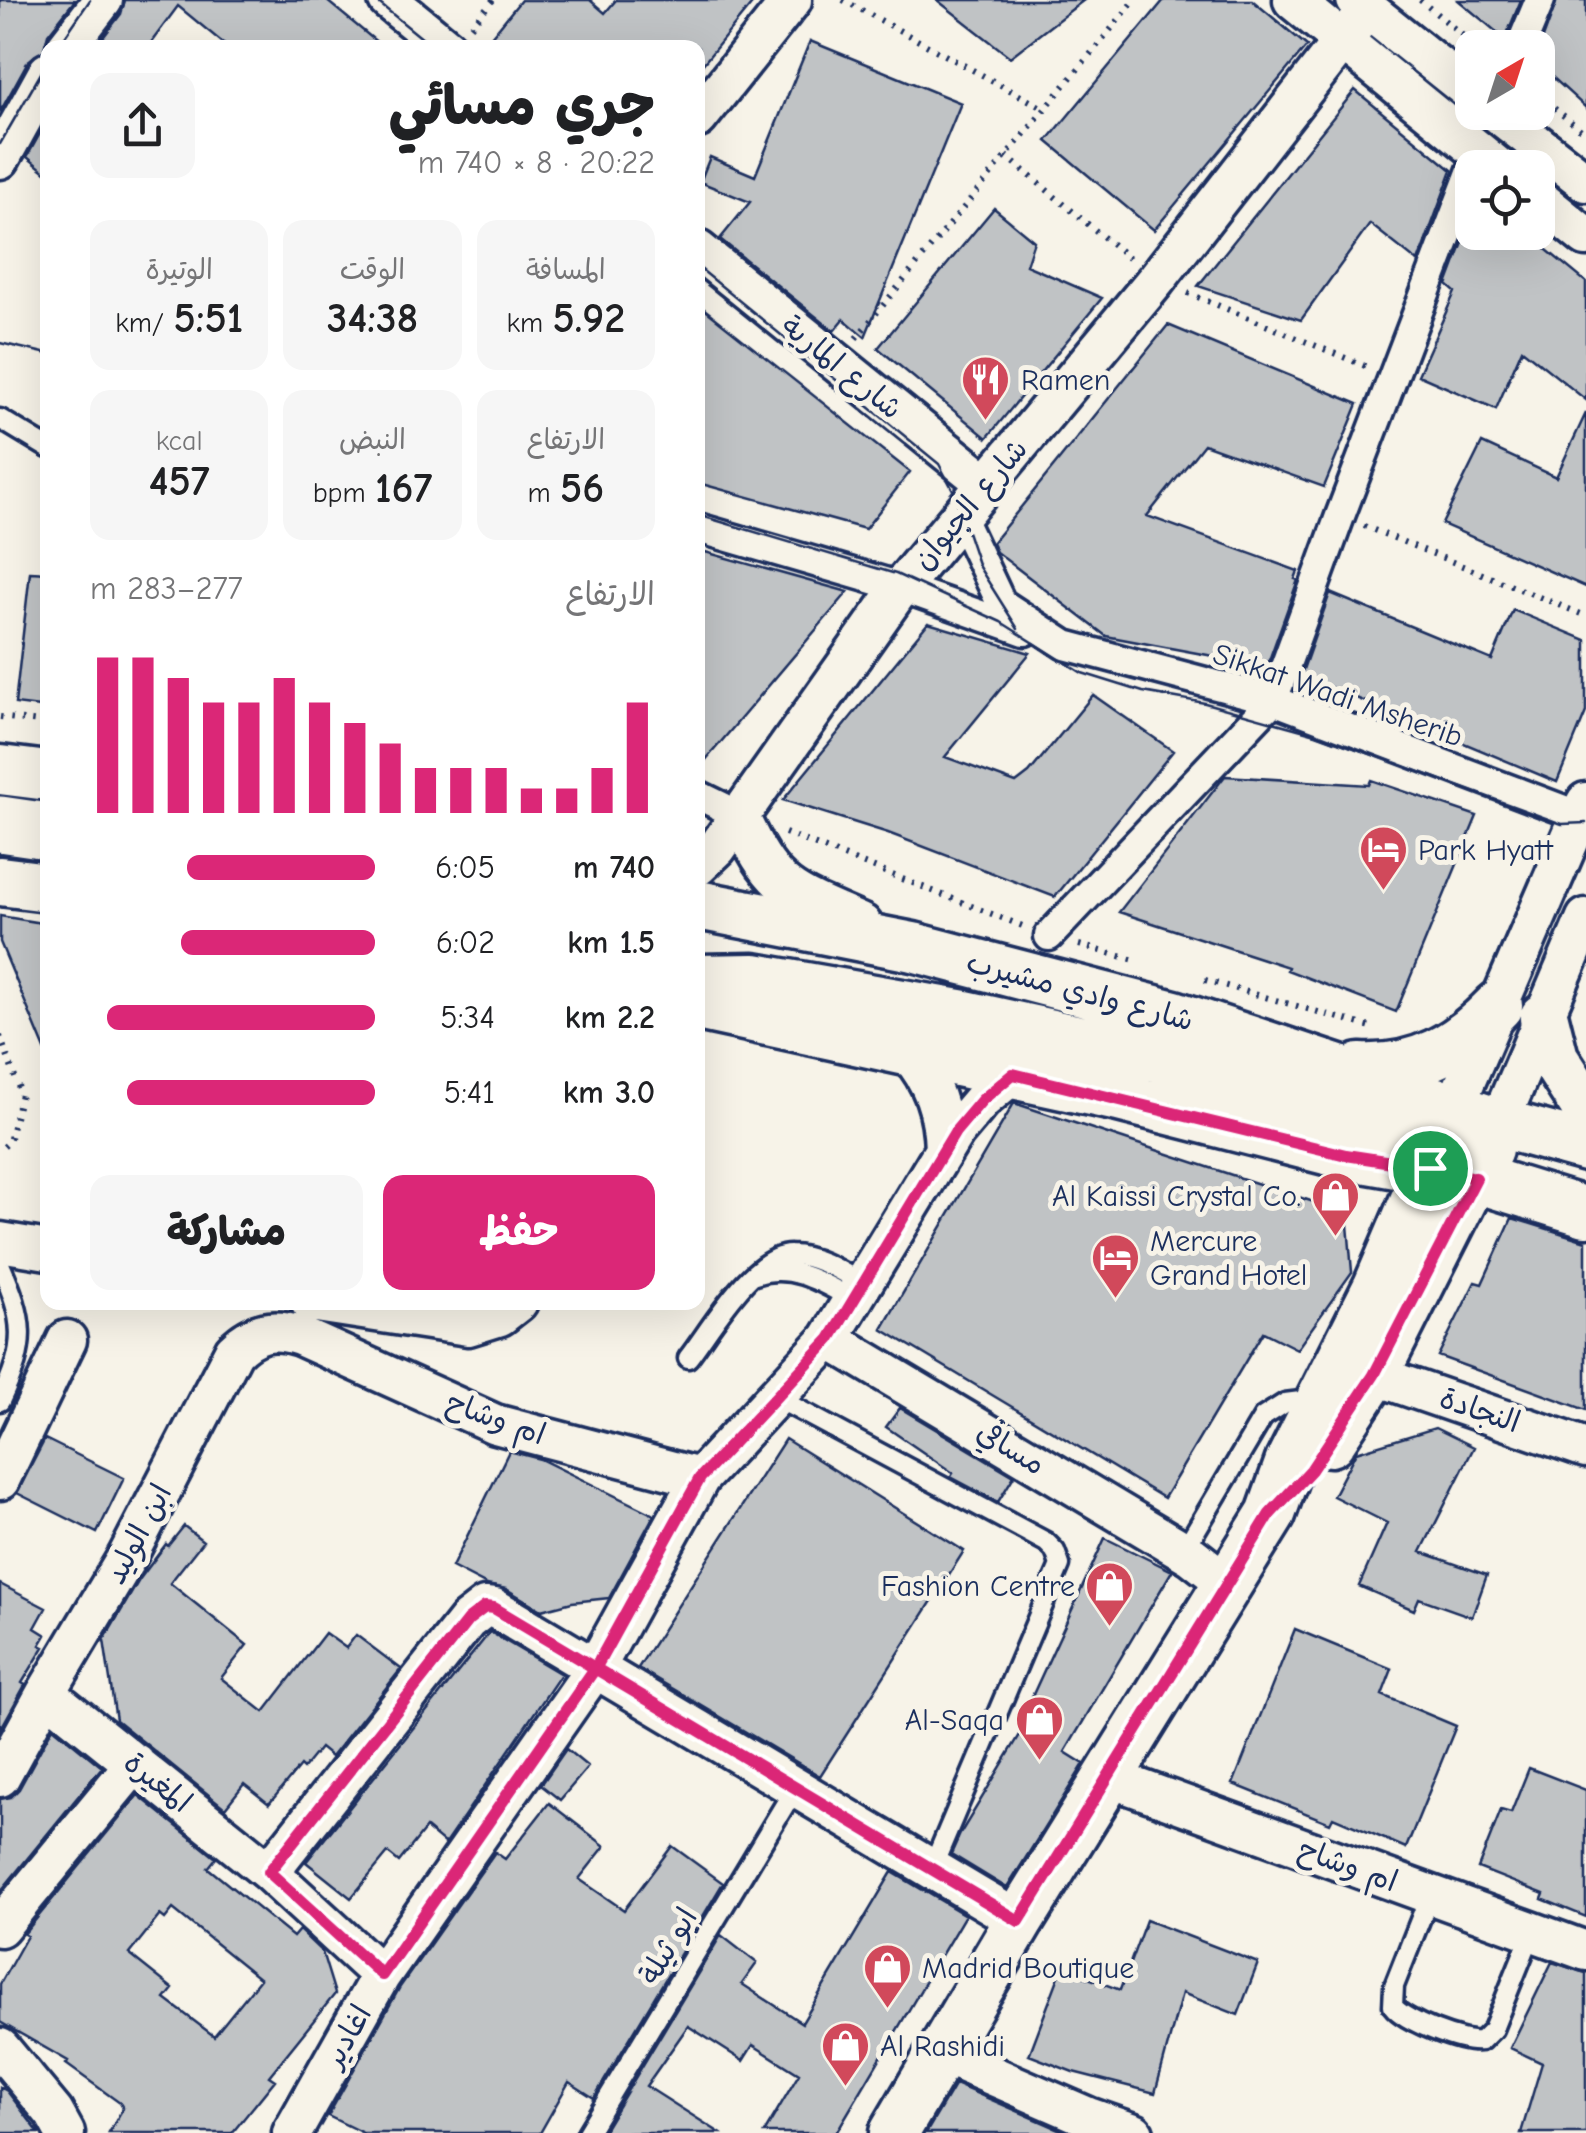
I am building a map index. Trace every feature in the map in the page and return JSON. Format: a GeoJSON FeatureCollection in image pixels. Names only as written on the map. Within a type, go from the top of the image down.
{"type":"FeatureCollection","features":[{"type":"Feature","properties":{"kind":"main road"},"geometry":{"type":"LineString","coordinates":[[0,824],[40,829]]}},
{"type":"Feature","properties":{"kind":"street"},"geometry":{"type":"LineString","coordinates":[[72,40],[103,0]]}},
{"type":"Feature","properties":{"kind":"street"},"geometry":{"type":"LineString","coordinates":[[388,0],[437,40]]}},
{"type":"Feature","properties":{"kind":"street"},"geometry":{"type":"LineString","coordinates":[[705,109],[792,0]]}},
{"type":"Feature","properties":{"kind":"street"},"geometry":{"type":"LineString","coordinates":[[1293,0],[1465,150]]}},
{"type":"Feature","properties":{"kind":"street"},"geometry":{"type":"LineString","coordinates":[[1528,30],[1540,0]]}},
{"type":"Feature","properties":{"kind":"street"},"geometry":{"type":"LineString","coordinates":[[1362,5],[1455,80]]}},
{"type":"Feature","properties":{"kind":"street","name":"شارع الجيوان"},"geometry":{"type":"LineString","coordinates":[[705,859],[901,586],[1156,280],[1343,40],[1362,5]]}},
{"type":"Feature","properties":{"kind":"street"},"geometry":{"type":"LineString","coordinates":[[0,159],[40,86]]}},
{"type":"Feature","properties":{"kind":"street"},"geometry":{"type":"LineString","coordinates":[[1518,130],[1586,182]]}},
{"type":"Feature","properties":{"kind":"street"},"geometry":{"type":"LineString","coordinates":[[1555,212],[1586,237]]}},
{"type":"Feature","properties":{"kind":"street"},"geometry":{"type":"LineString","coordinates":[[1049,936],[1273,700],[1340,516],[1455,229]]}},
{"type":"Feature","properties":{"kind":"street","name":"شارع المارية"},"geometry":{"type":"LineString","coordinates":[[705,256],[988,484]]}},
{"type":"Feature","properties":{"kind":"street","name":"Sikkat Wadi Msherib"},"geometry":{"type":"LineString","coordinates":[[960,516],[1001,603],[1065,645]]}},
{"type":"Feature","properties":{"kind":"street","name":"Sikkat Wadi Msherib"},"geometry":{"type":"LineString","coordinates":[[705,530],[901,586],[1065,645],[1273,700],[1584,811]]}},
{"type":"Feature","properties":{"kind":"street"},"geometry":{"type":"LineString","coordinates":[[0,770],[40,775]]}},
{"type":"Feature","properties":{"kind":"street"},"geometry":{"type":"LineString","coordinates":[[705,798],[739,815],[759,858],[790,890],[913,947]]}},
{"type":"Feature","properties":{"kind":"street"},"geometry":{"type":"LineString","coordinates":[[1224,1551],[1311,1470],[1374,1375],[1498,1006],[1584,811]]}},
{"type":"Feature","properties":{"kind":"street"},"geometry":{"type":"LineString","coordinates":[[0,882],[40,886]]}},
{"type":"Feature","properties":{"kind":"street","name":"شارع وادي مشيرب"},"geometry":{"type":"LineString","coordinates":[[705,906],[913,947],[1174,1015],[1326,1064],[1450,1148],[1586,1212]]}},
{"type":"Feature","properties":{"kind":"street"},"geometry":{"type":"LineString","coordinates":[[705,1008],[1013,1074],[1346,1155],[1450,1148],[1500,1123],[1586,918]]}},
{"type":"Feature","properties":{"kind":"street"},"geometry":{"type":"LineString","coordinates":[[705,979],[754,978],[965,1015],[1157,1057],[1450,1148]]}},
{"type":"Feature","properties":{"kind":"street"},"geometry":{"type":"LineString","coordinates":[[1326,1064],[1384,1068],[1425,1060],[1459,1042],[1498,1006]]}},
{"type":"Feature","properties":{"kind":"street"},"geometry":{"type":"LineString","coordinates":[[1544,1018],[1554,1058],[1586,1108]]}},
{"type":"Feature","properties":{"kind":"street"},"geometry":{"type":"LineString","coordinates":[[908,1052],[922,1068],[936,1096],[944,1128],[944,1150]]}},
{"type":"Feature","properties":{"kind":"street","name":"اغادير"},"geometry":{"type":"LineString","coordinates":[[292,2133],[382,1975],[596,1667],[700,1478],[830,1339],[944,1150],[969,1114],[1013,1074]]}},
{"type":"Feature","properties":{"kind":"street"},"geometry":{"type":"LineString","coordinates":[[1500,1123],[1586,1147]]}},
{"type":"Feature","properties":{"kind":"street"},"geometry":{"type":"LineString","coordinates":[[894,2133],[1019,1921],[1110,1778],[1224,1551],[1276,1492],[1450,1148]]}},
{"type":"Feature","properties":{"kind":"street"},"geometry":{"type":"LineString","coordinates":[[1346,1155],[1373,1187],[1384,1216],[1387,1252],[1378,1286]]}},
{"type":"Feature","properties":{"kind":"street"},"geometry":{"type":"LineString","coordinates":[[0,1242],[40,1249]]}},
{"type":"Feature","properties":{"kind":"street","name":"ابن الوليد"},"geometry":{"type":"LineString","coordinates":[[0,1777],[128,1557],[234,1351],[257,1334],[305,1319],[468,1326],[508,1310]]}},
{"type":"Feature","properties":{"kind":"street","name":"ام وشاح"},"geometry":{"type":"LineString","coordinates":[[305,1319],[496,1424],[700,1478]]}},
{"type":"Feature","properties":{"kind":"street","name":"مسافي"},"geometry":{"type":"LineString","coordinates":[[830,1339],[1224,1551]]}},
{"type":"Feature","properties":{"kind":"street"},"geometry":{"type":"LineString","coordinates":[[0,1480],[67,1340]]}},
{"type":"Feature","properties":{"kind":"street","name":"النجادة"},"geometry":{"type":"LineString","coordinates":[[1374,1375],[1586,1448]]}},
{"type":"Feature","properties":{"kind":"street"},"geometry":{"type":"LineString","coordinates":[[269,1872],[476,1611],[494,1608],[1019,1921]]}},
{"type":"Feature","properties":{"kind":"street","name":"المغيرة"},"geometry":{"type":"LineString","coordinates":[[46,1693],[269,1872],[382,1975]]}},
{"type":"Feature","properties":{"kind":"street"},"geometry":{"type":"LineString","coordinates":[[0,1927],[134,1763]]}},
{"type":"Feature","properties":{"kind":"street","name":"ام وشاح"},"geometry":{"type":"LineString","coordinates":[[1110,1778],[1586,1951]]}},
{"type":"Feature","properties":{"kind":"street"},"geometry":{"type":"LineString","coordinates":[[0,2048],[54,2113],[65,2133]]}},
{"type":"Feature","properties":{"kind":"street"},"geometry":{"type":"LineString","coordinates":[[943,2054],[1084,2125],[1134,2133]]}},
{"type":"Feature","properties":{"kind":"lane"},"geometry":{"type":"LineString","coordinates":[[0,419],[40,443]]}},
{"type":"Feature","properties":{"kind":"lane"},"geometry":{"type":"LineString","coordinates":[[0,1264],[15,1298],[22,1330],[18,1364],[0,1401]]}},
{"type":"Feature","properties":{"kind":"lane"},"geometry":{"type":"LineString","coordinates":[[688,1358],[750,1277],[767,1271],[794,1272],[859,1292]]}},
{"type":"Feature","properties":{"kind":"lane"},"geometry":{"type":"LineString","coordinates":[[775,1397],[1046,1542],[1056,1552],[1060,1565],[932,1868]]}},
{"type":"Feature","properties":{"kind":"lane"},"geometry":{"type":"LineString","coordinates":[[1224,1551],[1263,1417],[1286,1402],[1322,1398]]}},
{"type":"Feature","properties":{"kind":"lane","name":"ابو ثيلة"},"geometry":{"type":"LineString","coordinates":[[587,2133],[795,1788]]}},
{"type":"Feature","properties":{"kind":"lane"},"geometry":{"type":"LineString","coordinates":[[1430,1895],[1394,1986],[1393,2006],[1410,2019],[1466,2040],[1482,2041],[1492,2029],[1532,1932]]}},
{"type":"Feature","properties":{"kind":"path"},"geometry":{"type":"LineString","coordinates":[[843,0],[1044,110]]}},
{"type":"Feature","properties":{"kind":"path"},"geometry":{"type":"LineString","coordinates":[[836,362],[1135,0]]}},
{"type":"Feature","properties":{"kind":"path"},"geometry":{"type":"LineString","coordinates":[[1420,0],[1456,30]]}},
{"type":"Feature","properties":{"kind":"path"},"geometry":{"type":"LineString","coordinates":[[1555,109],[1586,134]]}},
{"type":"Feature","properties":{"kind":"path"},"geometry":{"type":"LineString","coordinates":[[1340,516],[1586,616]]}},
{"type":"Feature","properties":{"kind":"path"},"geometry":{"type":"LineString","coordinates":[[0,717],[40,723]]}},
{"type":"Feature","properties":{"kind":"path"},"geometry":{"type":"LineString","coordinates":[[739,815],[1049,936],[1144,963]]}},
{"type":"Feature","properties":{"kind":"path"},"geometry":{"type":"LineString","coordinates":[[1201,979],[1372,1027]]}},
{"type":"Feature","properties":{"kind":"path"},"geometry":{"type":"LineString","coordinates":[[0,1036],[21,1094],[9,1142],[0,1150]]}},
{"type":"Feature","properties":{"kind":"building"},"geometry":{"type":"Polygon","coordinates":[[[0,0],[75,0],[46,40],[40,40],[40,53],[28,61],[0,112],[0,0]]]}},
{"type":"Feature","properties":{"kind":"building"},"geometry":{"type":"Polygon","coordinates":[[[125,0],[326,0],[374,40],[219,40],[178,6],[153,40],[101,40],[121,14],[125,0]]]}},
{"type":"Feature","properties":{"kind":"building"},"geometry":{"type":"Polygon","coordinates":[[[521,0],[590,0],[605,13],[616,0],[755,0],[705,61],[705,40],[488,40],[521,0]]]}},
{"type":"Feature","properties":{"kind":"building"},"geometry":{"type":"Polygon","coordinates":[[[937,0],[1084,0],[1010,57],[937,0]]]}},
{"type":"Feature","properties":{"kind":"building"},"geometry":{"type":"Polygon","coordinates":[[[1164,0],[1252,0],[1307,46],[1154,230],[1047,141],[1164,0]]]}},
{"type":"Feature","properties":{"kind":"building"},"geometry":{"type":"Polygon","coordinates":[[[1458,0],[1521,0],[1509,30],[1494,30],[1458,0]]]}},
{"type":"Feature","properties":{"kind":"building"},"geometry":{"type":"Polygon","coordinates":[[[1557,0],[1586,0],[1586,108],[1555,80],[1555,30],[1546,30],[1557,0]]]}},
{"type":"Feature","properties":{"kind":"building"},"geometry":{"type":"Polygon","coordinates":[[[810,41],[961,103],[865,337],[844,319],[834,331],[720,239],[750,202],[705,184],[710,157],[755,176],[810,41]]]}},
{"type":"Feature","properties":{"kind":"building"},"geometry":{"type":"Polygon","coordinates":[[[1355,90],[1452,170],[1418,262],[1370,224],[1301,320],[1198,286],[1355,90]]]}},
{"type":"Feature","properties":{"kind":"building"},"geometry":{"type":"Polygon","coordinates":[[[40,133],[40,168],[27,157],[40,133]]]}},
{"type":"Feature","properties":{"kind":"building"},"geometry":{"type":"Polygon","coordinates":[[[994,208],[1034,241],[1026,265],[1102,298],[987,438],[878,348],[994,208]]]}},
{"type":"Feature","properties":{"kind":"building"},"geometry":{"type":"Polygon","coordinates":[[[1460,250],[1547,250],[1586,282],[1586,400],[1522,349],[1496,409],[1418,375],[1455,292],[1447,285],[1460,250]]]}},
{"type":"Feature","properties":{"kind":"building"},"geometry":{"type":"Polygon","coordinates":[[[705,310],[910,472],[865,529],[705,485],[705,310]]]}},
{"type":"Feature","properties":{"kind":"building"},"geometry":{"type":"Polygon","coordinates":[[[1168,325],[1358,404],[1324,487],[1204,444],[1147,516],[1298,571],[1267,666],[1106,636],[996,552],[992,543],[1168,325]]]}},
{"type":"Feature","properties":{"kind":"building"},"geometry":{"type":"Polygon","coordinates":[[[1586,413],[1586,587],[1442,524],[1482,443],[1556,477],[1586,413]]]}},
{"type":"Feature","properties":{"kind":"building"},"geometry":{"type":"Polygon","coordinates":[[[705,552],[848,592],[705,761],[705,552]]]}},
{"type":"Feature","properties":{"kind":"building"},"geometry":{"type":"Polygon","coordinates":[[[30,572],[40,573],[40,707],[15,704],[30,572]]]}},
{"type":"Feature","properties":{"kind":"building"},"geometry":{"type":"Polygon","coordinates":[[[1330,593],[1492,660],[1513,610],[1586,640],[1586,712],[1557,782],[1301,675],[1330,593]]]}},
{"type":"Feature","properties":{"kind":"building"},"geometry":{"type":"Polygon","coordinates":[[[928,623],[1030,653],[945,757],[1016,783],[1029,773],[1093,695],[1173,751],[1055,897],[888,833],[783,800],[928,623]]]}},
{"type":"Feature","properties":{"kind":"building"},"geometry":{"type":"Polygon","coordinates":[[[1225,776],[1369,785],[1371,780],[1477,816],[1396,1012],[1287,970],[1288,967],[1119,912],[1225,776]]]}},
{"type":"Feature","properties":{"kind":"building"},"geometry":{"type":"Polygon","coordinates":[[[0,916],[40,923],[40,1038],[0,942],[0,916]]]}},
{"type":"Feature","properties":{"kind":"building","name":"Mercure Grand Hotel"},"geometry":{"type":"Polygon","coordinates":[[[1014,1103],[1347,1213],[1352,1272],[1297,1349],[1263,1332],[1164,1498],[882,1329],[1014,1103]]]}},
{"type":"Feature","properties":{"kind":"building"},"geometry":{"type":"Polygon","coordinates":[[[1512,1218],[1586,1241],[1586,1410],[1438,1356],[1475,1282],[1482,1284],[1512,1218]]]}},
{"type":"Feature","properties":{"kind":"building"},"geometry":{"type":"Polygon","coordinates":[[[900,1408],[1014,1476],[998,1502],[951,1477],[953,1473],[886,1427],[900,1408]]]}},
{"type":"Feature","properties":{"kind":"building"},"geometry":{"type":"Polygon","coordinates":[[[1435,1428],[1474,1447],[1421,1552],[1487,1575],[1472,1617],[1419,1598],[1414,1610],[1359,1586],[1387,1523],[1333,1496],[1356,1452],[1435,1428]]]}},
{"type":"Feature","properties":{"kind":"building"},"geometry":{"type":"Polygon","coordinates":[[[45,1439],[124,1478],[97,1533],[17,1493],[45,1439]]]}},
{"type":"Feature","properties":{"kind":"building"},"geometry":{"type":"Polygon","coordinates":[[[785,1439],[964,1551],[820,1776],[638,1668],[785,1439]]]}},
{"type":"Feature","properties":{"kind":"building"},"geometry":{"type":"Polygon","coordinates":[[[509,1451],[540,1459],[654,1515],[609,1598],[542,1610],[506,1589],[487,1585],[452,1567],[509,1451]]]}},
{"type":"Feature","properties":{"kind":"building"},"geometry":{"type":"Polygon","coordinates":[[[184,1526],[203,1541],[170,1583],[247,1645],[221,1678],[264,1712],[325,1633],[346,1648],[356,1635],[401,1669],[331,1757],[320,1748],[269,1804],[244,1784],[225,1808],[116,1720],[104,1640],[139,1580],[184,1526]]]}},
{"type":"Feature","properties":{"kind":"building"},"geometry":{"type":"Polygon","coordinates":[[[1105,1538],[1172,1571],[1065,1752],[1084,1764],[1007,1888],[951,1854],[1038,1705],[1030,1701],[1105,1538]]]}},
{"type":"Feature","properties":{"kind":"building"},"geometry":{"type":"Polygon","coordinates":[[[0,1584],[46,1608],[35,1628],[46,1635],[40,1645],[44,1647],[0,1730],[0,1584]]]}},
{"type":"Feature","properties":{"kind":"building"},"geometry":{"type":"Polygon","coordinates":[[[1295,1629],[1392,1669],[1382,1695],[1456,1726],[1406,1848],[1333,1817],[1330,1823],[1233,1784],[1295,1629]]]}},
{"type":"Feature","properties":{"kind":"building"},"geometry":{"type":"Polygon","coordinates":[[[490,1632],[561,1674],[445,1844],[426,1828],[399,1862],[388,1853],[351,1898],[306,1862],[490,1632]]]}},
{"type":"Feature","properties":{"kind":"building"},"geometry":{"type":"Polygon","coordinates":[[[53,1727],[102,1767],[0,1892],[0,1799],[11,1797],[19,1789],[53,1727]]]}},
{"type":"Feature","properties":{"kind":"building"},"geometry":{"type":"Polygon","coordinates":[[[566,1749],[588,1767],[560,1800],[541,1785],[566,1749]]]}},
{"type":"Feature","properties":{"kind":"building"},"geometry":{"type":"Polygon","coordinates":[[[1529,1768],[1586,1790],[1586,1917],[1542,1899],[1544,1894],[1478,1868],[1501,1810],[1511,1813],[1529,1768]]]}},
{"type":"Feature","properties":{"kind":"building"},"geometry":{"type":"Polygon","coordinates":[[[138,1795],[216,1858],[208,1868],[293,1937],[299,1930],[322,1952],[335,1994],[269,2076],[275,2080],[232,2133],[109,2133],[123,2108],[120,2103],[66,2064],[68,2061],[0,2022],[0,1984],[27,1936],[24,1934],[138,1795]],[[173,1909],[165,1919],[160,1915],[129,1954],[173,1989],[165,1999],[214,2036],[260,1979],[173,1909]]]}},
{"type":"Feature","properties":{"kind":"building"},"geometry":{"type":"Polygon","coordinates":[[[549,1803],[605,1846],[579,1879],[624,1910],[672,1846],[723,1883],[594,2098],[569,2082],[540,2133],[363,2133],[328,2116],[400,1987],[495,1852],[505,1859],[549,1803]]]}},
{"type":"Feature","properties":{"kind":"building"},"geometry":{"type":"Polygon","coordinates":[[[892,1872],[965,1915],[836,2133],[764,2133],[799,2074],[753,2045],[743,2061],[688,2026],[646,2086],[720,2133],[602,2133],[721,1935],[757,1963],[742,1984],[802,2023],[892,1872]]]}},
{"type":"Feature","properties":{"kind":"building"},"geometry":{"type":"Polygon","coordinates":[[[1146,1920],[1258,1963],[1238,2015],[1182,1993],[1155,2093],[1073,2072],[1029,2055],[1062,1968],[1120,1990],[1146,1920]]]}},
{"type":"Feature","properties":{"kind":"building"},"geometry":{"type":"Polygon","coordinates":[[[1552,1962],[1586,1973],[1586,2133],[1521,2133],[1542,2063],[1510,2048],[1552,1962]]]}},
{"type":"Feature","properties":{"kind":"building"},"geometry":{"type":"Polygon","coordinates":[[[955,2084],[1061,2130],[1067,2133],[926,2133],[955,2084]]]}},
{"type":"Feature","properties":{"kind":"building"},"geometry":{"type":"Polygon","coordinates":[[[0,2087],[7,2091],[39,2133],[0,2133],[0,2087]]]}},
{"type":"Feature","properties":{"kind":"tram line"},"geometry":{"type":"LineString","coordinates":[[62,40],[90,0]]}},
{"type":"Feature","properties":{"kind":"tram line"},"geometry":{"type":"LineString","coordinates":[[375,0],[424,40]]}},
{"type":"Feature","properties":{"kind":"tram line"},"geometry":{"type":"LineString","coordinates":[[0,144],[40,75]]}},
{"type":"Feature","properties":{"kind":"tram line"},"geometry":{"type":"LineString","coordinates":[[705,273],[939,464],[953,490],[979,567],[1018,629]]}},
{"type":"Feature","properties":{"kind":"tram line"},"geometry":{"type":"LineString","coordinates":[[0,343],[40,352]]}},
{"type":"Feature","properties":{"kind":"tram line"},"geometry":{"type":"LineString","coordinates":[[705,517],[896,574],[1001,622],[1082,673],[1316,734],[1562,824],[1586,823]]}},
{"type":"Feature","properties":{"kind":"place","name":"Ramen"},"geometry":{"type":"Point","coordinates":[986,422]}},
{"type":"Feature","properties":{"kind":"place","name":"Park Hyatt"},"geometry":{"type":"Point","coordinates":[1383,892]}},
{"type":"Feature","properties":{"kind":"place","name":"Al Kaissi Crystal Co."},"geometry":{"type":"Point","coordinates":[1336,1238]}},
{"type":"Feature","properties":{"kind":"place","name":"Mercure Grand Hotel"},"geometry":{"type":"Point","coordinates":[1115,1300]}},
{"type":"Feature","properties":{"kind":"place","name":"Fashion Centre"},"geometry":{"type":"Point","coordinates":[1110,1628]}},
{"type":"Feature","properties":{"kind":"place","name":"Al-Saqa"},"geometry":{"type":"Point","coordinates":[1039,1762]}},
{"type":"Feature","properties":{"kind":"place","name":"Madrid Boutique"},"geometry":{"type":"Point","coordinates":[887,2010]}},
{"type":"Feature","properties":{"kind":"place","name":"Al Rashidi"},"geometry":{"type":"Point","coordinates":[845,2088]}},
{"type":"Feature","properties":{"kind":"route"},"geometry":{"type":"LineString","coordinates":[[1430,1168],[1346,1155],[1013,1074],[982,1100],[955,1132],[830,1339],[700,1478],[596,1667],[382,1975],[269,1872],[468,1620],[485,1607],[494,1608],[596,1667],[1019,1921],[1270,1514],[1311,1470],[1374,1375],[1476,1178],[1430,1168]]}}]}
